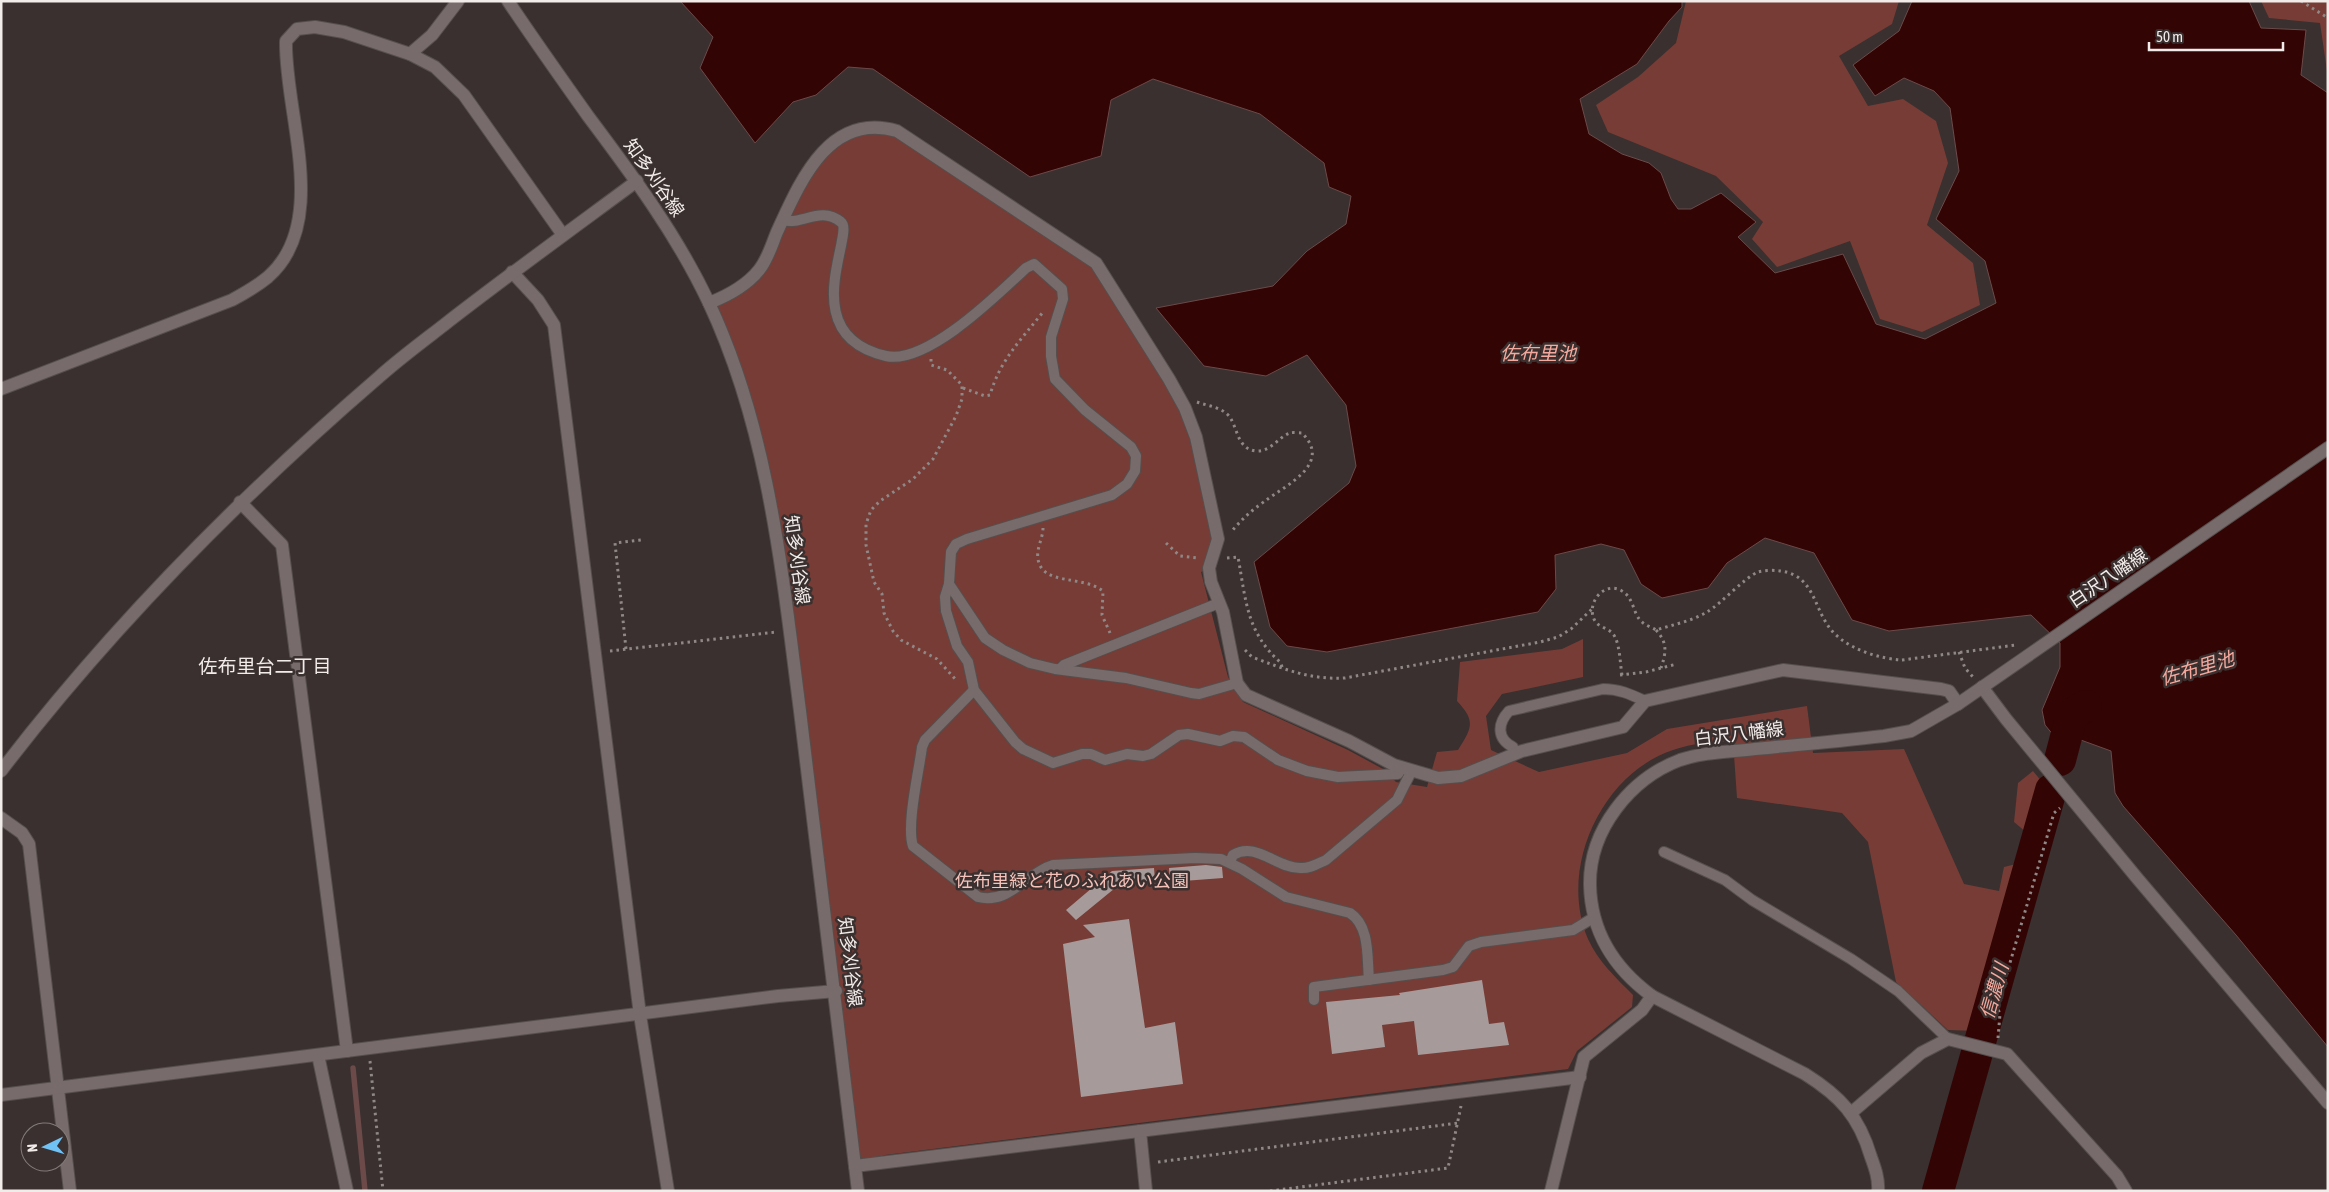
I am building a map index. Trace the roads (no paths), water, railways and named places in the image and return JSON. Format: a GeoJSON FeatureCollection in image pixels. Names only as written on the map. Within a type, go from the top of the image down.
{"type":"FeatureCollection","features":[{"type":"Feature","properties":{"kind":"street"},"geometry":{"type":"LineString","coordinates":[[410,54],[432,35],[458,1]]}},
{"type":"Feature","properties":{"kind":"street","name":"知多刈谷線"},"geometry":{"type":"LineString","coordinates":[[508,1],[553,68],[671,231],[709,303],[740,376],[757,433],[774,518],[790,630],[836,991],[858,1191]]}},
{"type":"Feature","properties":{"kind":"street"},"geometry":{"type":"LineString","coordinates":[[1,389],[232,300],[255,287],[269,276],[283,258],[294,237],[299,213],[300,179],[296,127],[285,62],[286,41],[297,29],[315,27],[344,32],[410,54],[435,68],[464,95],[563,235]]}},
{"type":"Feature","properties":{"kind":"street"},"geometry":{"type":"LineString","coordinates":[[709,303],[729,296],[759,270],[815,159],[841,136],[857,129],[870,127],[897,131],[1096,263],[1182,402],[1196,437],[1218,539],[1209,568],[1211,582],[1219,603],[1237,683],[1246,695],[1350,741],[1394,765],[1438,778],[1461,776],[1515,753],[1623,727],[1644,702],[1783,670],[1941,689],[1949,692],[1958,704]]}},
{"type":"Feature","properties":{"kind":"street"},"geometry":{"type":"LineString","coordinates":[[1,771],[40,720],[142,604],[240,502],[380,376],[512,272],[637,182]]}},
{"type":"Feature","properties":{"kind":"street"},"geometry":{"type":"LineString","coordinates":[[512,272],[538,300],[554,325],[640,1015],[668,1191]]}},
{"type":"Feature","properties":{"kind":"street","name":"白沢八幡線"},"geometry":{"type":"LineString","coordinates":[[1878,1191],[1879,1182],[1861,1127],[1852,1113],[1828,1089],[1805,1074],[1652,996],[1636,984],[1613,958],[1603,943],[1593,918],[1590,903],[1591,865],[1596,845],[1609,818],[1621,802],[1661,768],[1682,760],[1715,753],[1884,736],[1911,731],[1958,704],[2030,652],[2328,448]]}},
{"type":"Feature","properties":{"kind":"street"},"geometry":{"type":"LineString","coordinates":[[240,502],[282,545],[347,1051]]}},
{"type":"Feature","properties":{"kind":"street"},"geometry":{"type":"LineString","coordinates":[[1982,687],[2071,798],[2328,1103]]}},
{"type":"Feature","properties":{"kind":"street"},"geometry":{"type":"LineString","coordinates":[[1,818],[22,833],[29,844],[70,1191]]}},
{"type":"Feature","properties":{"kind":"street"},"geometry":{"type":"LineString","coordinates":[[1,1095],[778,996],[836,991]]}},
{"type":"Feature","properties":{"kind":"street"},"geometry":{"type":"LineString","coordinates":[[1552,1191],[1584,1057],[1642,1010],[1652,996]]}},
{"type":"Feature","properties":{"kind":"street"},"geometry":{"type":"LineString","coordinates":[[1852,1113],[1921,1054],[1948,1039],[1993,1050],[2007,1054],[2117,1176],[2126,1191]]}},
{"type":"Feature","properties":{"kind":"street"},"geometry":{"type":"LineString","coordinates":[[318,1055],[347,1191]]}},
{"type":"Feature","properties":{"kind":"street"},"geometry":{"type":"LineString","coordinates":[[855,1166],[1580,1077]]}},
{"type":"Feature","properties":{"kind":"street"},"geometry":{"type":"LineString","coordinates":[[1140,1131],[1146,1191]]}},
{"type":"Feature","properties":{"kind":"lane"},"geometry":{"type":"LineString","coordinates":[[783,220],[789,222],[820,215],[830,216],[842,222],[845,226],[833,286],[834,305],[841,326],[850,338],[870,350],[887,356],[910,355],[935,342],[982,308],[1026,268],[1034,264],[1062,289],[1063,299],[1051,337],[1051,356],[1055,379],[1085,410],[1131,447],[1136,456],[1135,471],[1128,484],[1112,494],[1042,517],[967,538],[956,544],[951,552],[949,584],[945,597],[946,611],[957,646],[968,662],[971,693],[1015,742],[1024,749],[1053,763],[1082,754],[1091,754],[1105,760],[1127,754],[1143,756],[1151,754],[1179,735],[1188,734],[1220,741],[1233,736],[1244,737],[1278,760],[1307,771],[1338,777],[1398,774],[1407,769]]}},
{"type":"Feature","properties":{"kind":"lane"},"geometry":{"type":"LineString","coordinates":[[949,584],[986,638],[1003,650],[1030,663],[1126,678],[1191,694],[1199,694],[1237,683]]}},
{"type":"Feature","properties":{"kind":"lane"},"geometry":{"type":"LineString","coordinates":[[1060,669],[1064,665],[1219,603]]}},
{"type":"Feature","properties":{"kind":"lane"},"geometry":{"type":"LineString","coordinates":[[1515,753],[1513,747],[1504,742],[1500,735],[1503,718],[1509,711],[1603,689],[1626,692],[1644,702]]}},
{"type":"Feature","properties":{"kind":"lane"},"geometry":{"type":"LineString","coordinates":[[971,693],[925,740],[922,747],[911,827],[911,840],[913,846],[978,897],[988,900],[996,898],[1018,888],[1042,868],[1053,865],[1195,858],[1221,859],[1230,862],[1286,897],[1350,913],[1359,919],[1364,929],[1369,980]]}},
{"type":"Feature","properties":{"kind":"lane"},"geometry":{"type":"LineString","coordinates":[[1230,862],[1232,855],[1248,851],[1258,852],[1287,866],[1313,867],[1326,860],[1397,800],[1407,769]]}},
{"type":"Feature","properties":{"kind":"lane"},"geometry":{"type":"LineString","coordinates":[[1664,852],[1725,880],[1752,900],[1851,959],[1898,991],[1948,1039]]}},
{"type":"Feature","properties":{"kind":"lane"},"geometry":{"type":"LineString","coordinates":[[1314,1000],[1314,987],[1448,969],[1453,967],[1469,946],[1481,942],[1573,930],[1593,918]]}},
{"type":"Feature","properties":{"kind":"water","name":"佐布里池"},"geometry":{"type":"Polygon","coordinates":[[[680,1],[1682,1],[1682,7],[1669,21],[1637,64],[1580,99],[1589,134],[1622,154],[1649,163],[1661,173],[1671,199],[1678,209],[1691,209],[1721,193],[1756,222],[1738,237],[1775,273],[1843,254],[1876,324],[1925,339],[1996,303],[1985,261],[1936,219],[1959,171],[1950,108],[1934,91],[1904,78],[1875,96],[1853,65],[1899,31],[1912,1],[2249,1],[2261,28],[2306,30],[2301,75],[2328,93],[2328,1047],[2236,935],[2123,806],[2115,793],[2111,751],[2078,739],[2059,742],[2045,725],[2042,710],[2060,667],[2060,643],[2031,615],[1889,631],[1852,620],[1814,553],[1765,538],[1727,563],[1708,588],[1662,598],[1641,584],[1624,550],[1601,544],[1555,555],[1556,589],[1538,612],[1327,652],[1287,646],[1270,627],[1254,562],[1349,483],[1356,466],[1346,405],[1307,355],[1266,376],[1204,366],[1156,308],[1273,286],[1307,251],[1346,224],[1351,196],[1329,187],[1324,163],[1260,114],[1153,79],[1111,100],[1101,156],[1030,177],[873,69],[848,67],[816,95],[793,102],[755,143],[700,68],[713,37],[680,1]]]}},
{"type":"Feature","properties":{"kind":"waterway","name":"信濃川"},"geometry":{"type":"LineString","coordinates":[[2060,760],[2072,714],[2086,706]]}},
{"type":"Feature","properties":{"kind":"waterway","name":"信濃川"},"geometry":{"type":"LineString","coordinates":[[1938,1191],[2051,790]]}},
{"type":"Feature","properties":{"kind":"waterway"},"geometry":{"type":"LineString","coordinates":[[353,1068],[365,1191]]}},
{"type":"Feature","properties":{"kind":"district","name":"佐布里台二丁目"},"geometry":{"type":"Point","coordinates":[265,666]}},
{"type":"Feature","properties":{"kind":"park label","name":"佐布里緑と花のふれあい公園"},"geometry":{"type":"Point","coordinates":[1072,881]}}]}
